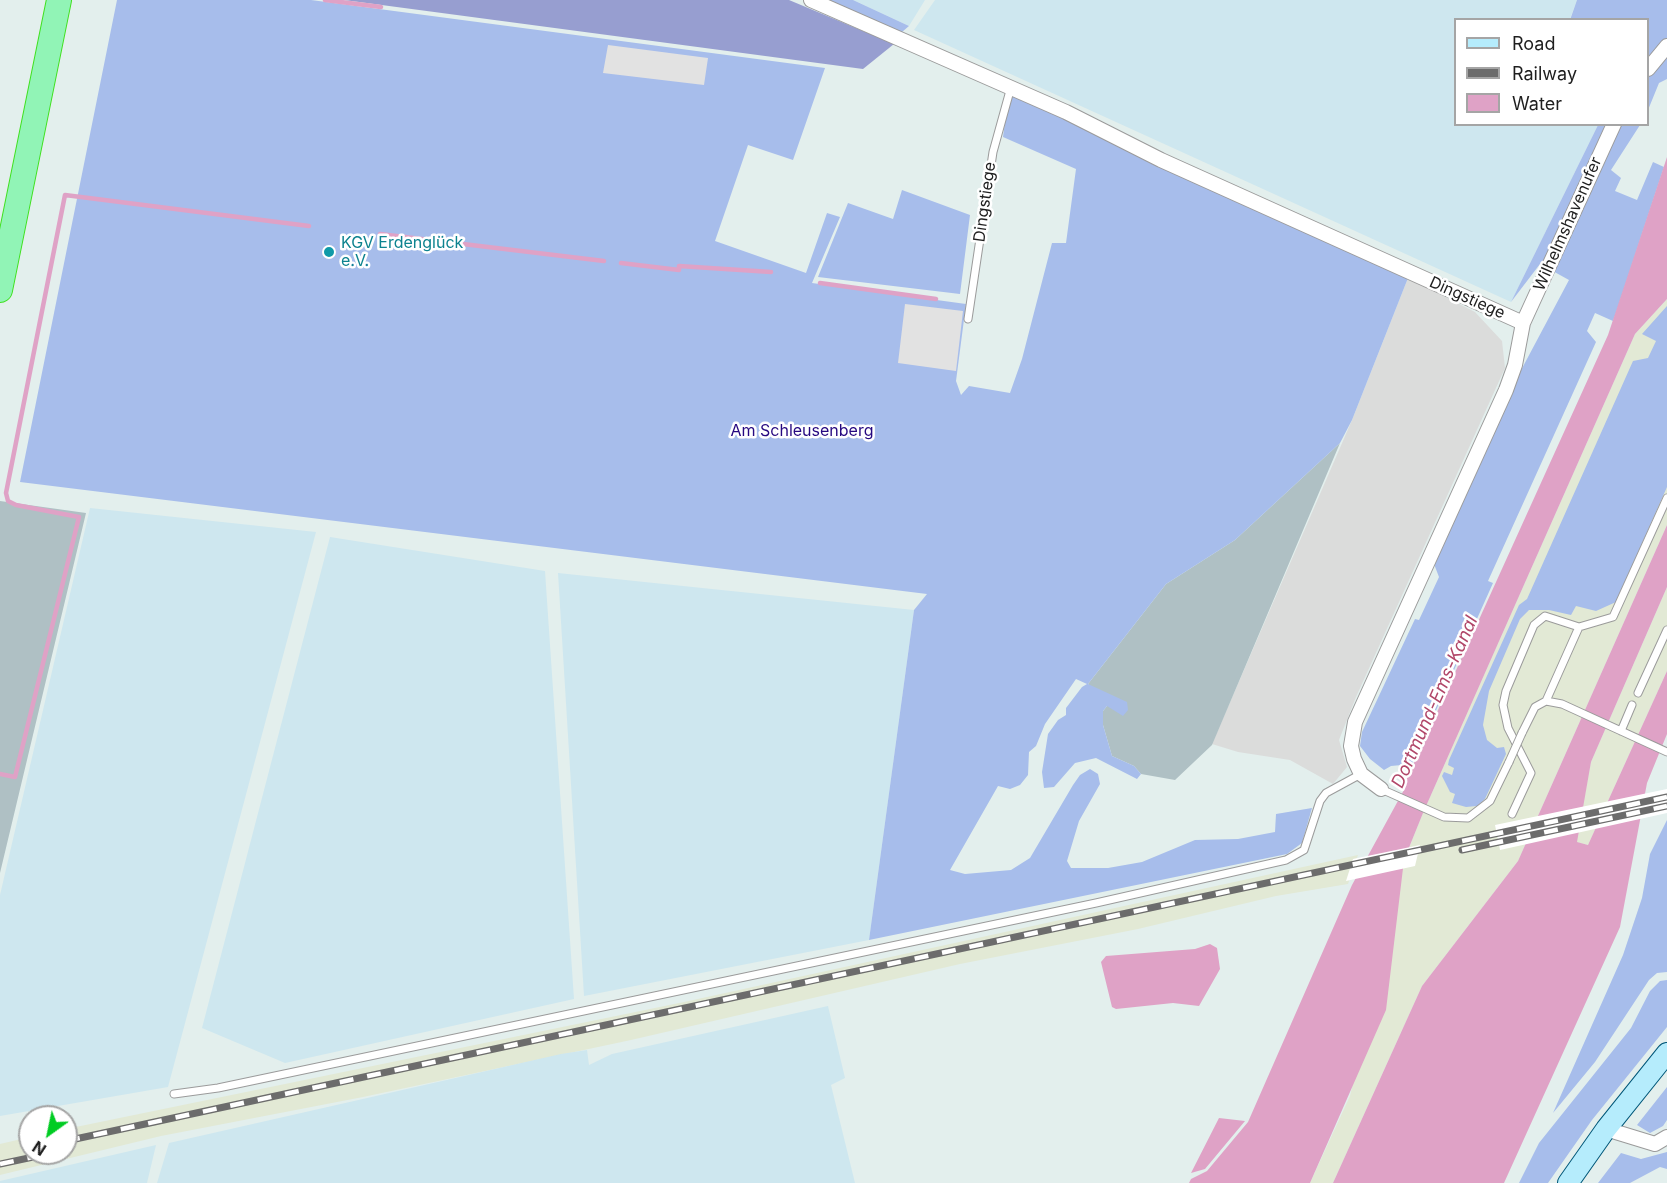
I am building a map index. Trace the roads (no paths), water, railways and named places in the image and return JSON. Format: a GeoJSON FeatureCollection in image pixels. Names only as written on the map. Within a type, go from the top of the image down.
{"type":"FeatureCollection","features":[{"type":"Feature","properties":{"kind":"highway"},"geometry":{"type":"LineString","coordinates":[[0,290],[59,0]]}},
{"type":"Feature","properties":{"kind":"main road"},"geometry":{"type":"LineString","coordinates":[[1568,1183],[1606,1130],[1667,1053]]}},
{"type":"Feature","properties":{"kind":"street","name":"Dingstiege"},"geometry":{"type":"LineString","coordinates":[[811,0],[1011,87],[1246,200],[1523,323],[1515,365],[1506,390],[1355,722],[1351,746],[1361,774]]}},
{"type":"Feature","properties":{"kind":"street"},"geometry":{"type":"LineString","coordinates":[[1649,67],[1667,46]]}},
{"type":"Feature","properties":{"kind":"street","name":"Wilhelmshavenufer"},"geometry":{"type":"LineString","coordinates":[[1523,323],[1613,126]]}},
{"type":"Feature","properties":{"kind":"street"},"geometry":{"type":"LineString","coordinates":[[1361,774],[1381,789]]}},
{"type":"Feature","properties":{"kind":"street"},"geometry":{"type":"LineString","coordinates":[[1606,1130],[1655,1144],[1667,1137]]}},
{"type":"Feature","properties":{"kind":"lane","name":"Dingstiege"},"geometry":{"type":"LineString","coordinates":[[968,319],[993,152],[1011,87]]}},
{"type":"Feature","properties":{"kind":"lane"},"geometry":{"type":"LineString","coordinates":[[1512,814],[1531,773],[1505,720],[1503,705],[1506,690],[1539,620],[1545,616],[1579,627],[1613,617],[1667,498]]}},
{"type":"Feature","properties":{"kind":"lane"},"geometry":{"type":"LineString","coordinates":[[1381,789],[1444,817],[1462,819],[1480,811],[1490,801],[1535,707],[1546,701],[1579,627]]}},
{"type":"Feature","properties":{"kind":"lane"},"geometry":{"type":"LineString","coordinates":[[1638,693],[1667,630]]}},
{"type":"Feature","properties":{"kind":"lane"},"geometry":{"type":"LineString","coordinates":[[1546,701],[1581,713],[1665,751]]}},
{"type":"Feature","properties":{"kind":"lane"},"geometry":{"type":"LineString","coordinates":[[1621,730],[1632,705]]}},
{"type":"Feature","properties":{"kind":"lane"},"geometry":{"type":"LineString","coordinates":[[174,1094],[218,1088],[1096,903],[1286,860],[1304,850],[1320,801],[1326,793],[1361,774]]}},
{"type":"Feature","properties":{"kind":"water"},"geometry":{"type":"Polygon","coordinates":[[[1667,157],[1667,299],[1635,334],[1404,860],[1386,1010],[1310,1183],[1189,1183],[1191,1179],[1207,1171],[1248,1122],[1352,885],[1405,788],[1404,785],[1608,335],[1667,157]]]}},
{"type":"Feature","properties":{"kind":"water"},"geometry":{"type":"Polygon","coordinates":[[[1667,525],[1667,587],[1591,762],[1577,842],[1588,845],[1667,671],[1667,734],[1647,783],[1620,927],[1504,1183],[1333,1183],[1422,986],[1518,861],[1667,525]]]}},
{"type":"Feature","properties":{"kind":"water"},"geometry":{"type":"Polygon","coordinates":[[[1210,944],[1217,948],[1220,969],[1199,1006],[1173,1003],[1116,1009],[1112,1007],[1101,962],[1106,956],[1195,949],[1210,944]]]}},
{"type":"Feature","properties":{"kind":"water"},"geometry":{"type":"Polygon","coordinates":[[[1219,1118],[1245,1121],[1205,1169],[1191,1173],[1219,1118]]]}},
{"type":"Feature","properties":{"kind":"waterway"},"geometry":{"type":"LineString","coordinates":[[325,0],[381,7]]}},
{"type":"Feature","properties":{"kind":"waterway"},"geometry":{"type":"LineString","coordinates":[[0,774],[15,777],[79,517],[16,505],[8,501],[6,493],[65,195],[309,226]]}},
{"type":"Feature","properties":{"kind":"waterway"},"geometry":{"type":"LineString","coordinates":[[380,234],[604,261]]}},
{"type":"Feature","properties":{"kind":"waterway"},"geometry":{"type":"LineString","coordinates":[[621,263],[679,270],[679,266],[771,272]]}},
{"type":"Feature","properties":{"kind":"waterway"},"geometry":{"type":"LineString","coordinates":[[820,283],[936,299]]}},
{"type":"Feature","properties":{"kind":"railway"},"geometry":{"type":"LineString","coordinates":[[78,1138],[1667,797]]}},
{"type":"Feature","properties":{"kind":"railway"},"geometry":{"type":"LineString","coordinates":[[1462,850],[1667,806]]}},
{"type":"Feature","properties":{"kind":"railway"},"geometry":{"type":"LineString","coordinates":[[0,1164],[18,1160]]}},
{"type":"Feature","properties":{"kind":"place","name":"KGV Erdenglück e.V."},"geometry":{"type":"Point","coordinates":[329,252]}},
{"type":"Feature","properties":{"kind":"park label","name":"Am Schleusenberg"},"geometry":{"type":"Point","coordinates":[802,431]}},
{"type":"Feature","properties":{"kind":"water label","name":"Dortmund-Ems-Kanal"},"geometry":{"type":"Point","coordinates":[1435,702]}}]}
